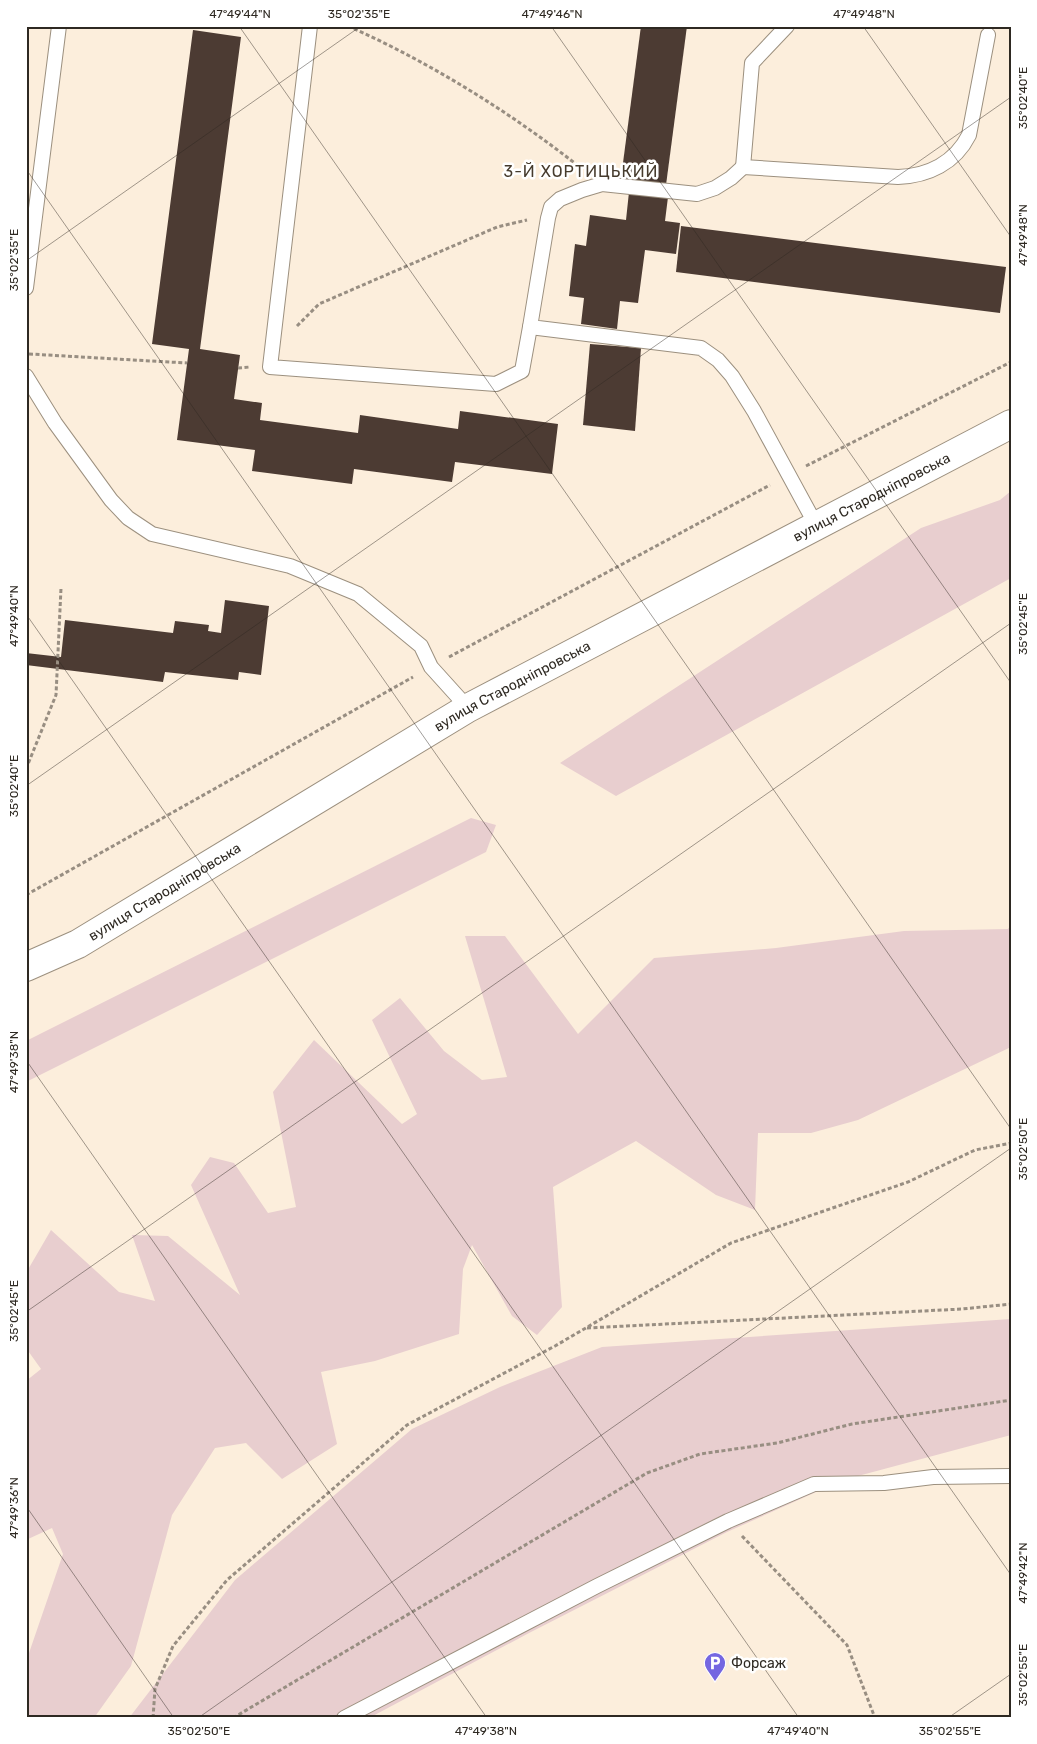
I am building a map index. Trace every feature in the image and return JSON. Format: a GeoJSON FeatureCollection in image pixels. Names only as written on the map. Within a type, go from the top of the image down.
{"type":"FeatureCollection","features":[{"type":"Feature","properties":{"kind":"street","name":"вулиця Стародніпровська"},"geometry":{"type":"LineString","coordinates":[[26,967],[78,944],[468,708],[1011,424]]}},
{"type":"Feature","properties":{"kind":"lane"},"geometry":{"type":"LineString","coordinates":[[26,288],[58,26]]}},
{"type":"Feature","properties":{"kind":"lane"},"geometry":{"type":"LineString","coordinates":[[310,26],[270,367],[496,384],[522,370],[551,207],[560,199],[602,184],[697,194],[716,188],[731,178],[743,167],[752,63],[787,26]]}},
{"type":"Feature","properties":{"kind":"lane"},"geometry":{"type":"LineString","coordinates":[[743,167],[898,178],[912,177],[950,161],[961,150],[969,135],[988,35]]}},
{"type":"Feature","properties":{"kind":"lane"},"geometry":{"type":"LineString","coordinates":[[530,327],[701,348],[718,360],[732,376],[754,411],[816,525]]}},
{"type":"Feature","properties":{"kind":"lane"},"geometry":{"type":"LineString","coordinates":[[26,376],[56,423],[111,500],[128,518],[152,534],[290,566],[358,594],[421,646],[430,667],[468,708]]}},
{"type":"Feature","properties":{"kind":"lane"},"geometry":{"type":"LineString","coordinates":[[344,1718],[597,1586],[728,1521],[814,1484],[884,1483],[932,1477],[1011,1476]]}},
{"type":"Feature","properties":{"kind":"path"},"geometry":{"type":"LineString","coordinates":[[348,26],[373,37],[487,100],[545,139],[602,184]]}},
{"type":"Feature","properties":{"kind":"path"},"geometry":{"type":"LineString","coordinates":[[294,330],[319,304],[497,227],[524,220],[548,218]]}},
{"type":"Feature","properties":{"kind":"path"},"geometry":{"type":"LineString","coordinates":[[26,354],[187,363]]}},
{"type":"Feature","properties":{"kind":"path"},"geometry":{"type":"LineString","coordinates":[[26,895],[430,667],[788,475],[1011,362]]}},
{"type":"Feature","properties":{"kind":"path"},"geometry":{"type":"LineString","coordinates":[[238,368],[270,367]]}},
{"type":"Feature","properties":{"kind":"path"},"geometry":{"type":"LineString","coordinates":[[26,769],[56,695],[61,588]]}},
{"type":"Feature","properties":{"kind":"path"},"geometry":{"type":"LineString","coordinates":[[153,1718],[155,1690],[173,1646],[227,1580],[407,1425],[586,1328],[731,1243],[908,1182],[975,1150],[1011,1143]]}},
{"type":"Feature","properties":{"kind":"path"},"geometry":{"type":"LineString","coordinates":[[586,1328],[962,1309],[1011,1304]]}},
{"type":"Feature","properties":{"kind":"path"},"geometry":{"type":"LineString","coordinates":[[233,1718],[647,1474],[700,1454],[777,1443],[852,1424],[1011,1400]]}},
{"type":"Feature","properties":{"kind":"path"},"geometry":{"type":"LineString","coordinates":[[728,1521],[847,1645],[875,1718]]}},
{"type":"Feature","properties":{"kind":"shaded area"},"geometry":{"type":"Polygon","coordinates":[[[1011,491],[1011,578],[616,796],[560,763],[921,528],[1000,500],[1011,491]]]}},
{"type":"Feature","properties":{"kind":"shaded area"},"geometry":{"type":"Polygon","coordinates":[[[471,818],[496,825],[486,852],[26,1082],[26,1041],[471,818]]]}},
{"type":"Feature","properties":{"kind":"shaded area"},"geometry":{"type":"Polygon","coordinates":[[[1011,925],[1011,1047],[858,1120],[811,1133],[758,1133],[755,1210],[716,1195],[636,1141],[553,1187],[562,1307],[537,1335],[512,1316],[472,1245],[463,1269],[459,1334],[375,1361],[321,1372],[337,1444],[282,1479],[246,1443],[215,1448],[172,1515],[131,1666],[94,1718],[26,1718],[29,1653],[63,1554],[52,1528],[26,1540],[26,1381],[41,1369],[26,1348],[26,1273],[51,1230],[119,1292],[155,1301],[132,1235],[168,1236],[240,1295],[191,1185],[210,1157],[234,1163],[268,1213],[296,1207],[273,1092],[314,1040],[402,1124],[417,1114],[372,1020],[400,998],[444,1051],[482,1080],[507,1077],[465,936],[505,936],[578,1034],[654,958],[776,948],[904,931],[1008,929],[1011,925]]]}},
{"type":"Feature","properties":{"kind":"shaded area"},"geometry":{"type":"Polygon","coordinates":[[[1011,1319],[1011,1435],[843,1480],[727,1532],[529,1633],[369,1718],[129,1718],[235,1580],[412,1429],[500,1387],[602,1347],[1011,1319]]]}},
{"type":"Feature","properties":{"kind":"building"},"geometry":{"type":"Polygon","coordinates":[[[641,26],[687,26],[666,185],[621,178],[641,26]]]}},
{"type":"Feature","properties":{"kind":"building"},"geometry":{"type":"Polygon","coordinates":[[[193,30],[241,37],[200,349],[240,355],[234,399],[262,403],[260,420],[358,433],[360,415],[458,429],[460,411],[558,424],[552,474],[455,462],[452,482],[354,469],[352,484],[252,471],[255,450],[177,440],[189,349],[152,344],[193,30]]]}},
{"type":"Feature","properties":{"kind":"building"},"geometry":{"type":"Polygon","coordinates":[[[629,192],[668,197],[665,221],[680,223],[676,254],[645,250],[638,303],[620,301],[617,329],[581,324],[584,298],[569,296],[575,244],[586,246],[590,215],[626,220],[629,192]]]}},
{"type":"Feature","properties":{"kind":"building"},"geometry":{"type":"Polygon","coordinates":[[[681,226],[1006,267],[1000,313],[676,272],[681,226]]]}},
{"type":"Feature","properties":{"kind":"building"},"geometry":{"type":"Polygon","coordinates":[[[590,344],[641,348],[635,431],[583,425],[590,344]]]}},
{"type":"Feature","properties":{"kind":"building"},"geometry":{"type":"Polygon","coordinates":[[[225,600],[269,606],[261,675],[239,672],[238,680],[165,672],[163,682],[26,665],[26,653],[61,657],[65,620],[173,633],[175,621],[209,625],[208,631],[221,633],[225,600]]]}},
{"type":"Feature","properties":{"kind":"place","name":"Форсаж"},"geometry":{"type":"Point","coordinates":[715,1682]}},
{"type":"Feature","properties":{"kind":"district","name":"3-Й ХОРТИЦЬКИЙ"},"geometry":{"type":"Point","coordinates":[581,171]}}]}
